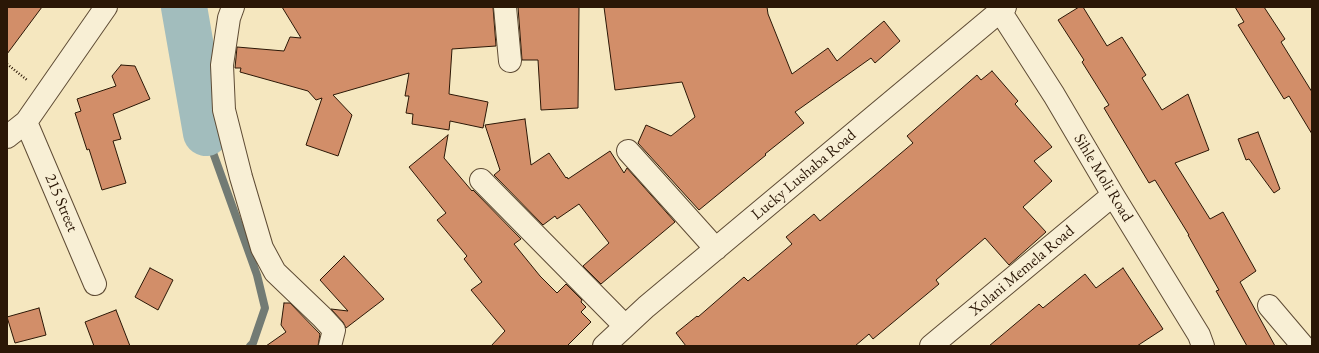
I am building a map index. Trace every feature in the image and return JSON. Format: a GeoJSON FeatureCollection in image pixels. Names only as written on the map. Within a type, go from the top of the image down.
{"type":"FeatureCollection","features":[{"type":"Feature","properties":{"kind":"street"},"geometry":{"type":"LineString","coordinates":[[7,137],[26,122],[106,7]]}},
{"type":"Feature","properties":{"kind":"street"},"geometry":{"type":"LineString","coordinates":[[233,7],[229,18],[222,65],[224,110],[241,177],[262,248],[275,272],[334,330],[330,346]]}},
{"type":"Feature","properties":{"kind":"street"},"geometry":{"type":"LineString","coordinates":[[505,7],[510,61]]}},
{"type":"Feature","properties":{"kind":"street","name":"Sihle Moli Road"},"geometry":{"type":"LineString","coordinates":[[1002,9],[1113,195],[1200,335],[1203,346]]}},
{"type":"Feature","properties":{"kind":"street","name":"Lucky Lushaba Road"},"geometry":{"type":"LineString","coordinates":[[604,346],[646,308],[1002,9]]}},
{"type":"Feature","properties":{"kind":"street","name":"215 Street"},"geometry":{"type":"LineString","coordinates":[[26,122],[95,284]]}},
{"type":"Feature","properties":{"kind":"street"},"geometry":{"type":"LineString","coordinates":[[628,151],[716,249]]}},
{"type":"Feature","properties":{"kind":"street"},"geometry":{"type":"LineString","coordinates":[[481,180],[626,326]]}},
{"type":"Feature","properties":{"kind":"street","name":"Xolani Memela Road"},"geometry":{"type":"LineString","coordinates":[[931,346],[1113,195]]}},
{"type":"Feature","properties":{"kind":"street"},"geometry":{"type":"LineString","coordinates":[[1269,306],[1303,346]]}},
{"type":"Feature","properties":{"kind":"building"},"geometry":{"type":"Polygon","coordinates":[[[7,7],[42,7],[7,54],[7,7]]]}},
{"type":"Feature","properties":{"kind":"building"},"geometry":{"type":"Polygon","coordinates":[[[282,7],[493,7],[496,46],[452,49],[449,94],[488,102],[483,128],[450,121],[449,130],[412,124],[413,114],[406,113],[409,96],[405,96],[409,73],[333,95],[352,115],[338,156],[306,145],[322,98],[316,100],[308,91],[240,72],[241,68],[235,68],[237,47],[284,51],[290,37],[301,38],[282,7]]]}},
{"type":"Feature","properties":{"kind":"building"},"geometry":{"type":"Polygon","coordinates":[[[518,7],[579,7],[578,108],[541,110],[538,60],[522,60],[518,7]]]}},
{"type":"Feature","properties":{"kind":"building"},"geometry":{"type":"Polygon","coordinates":[[[604,7],[767,7],[768,14],[792,74],[828,48],[837,61],[884,21],[900,41],[875,63],[871,58],[795,112],[804,123],[699,210],[638,143],[646,125],[671,136],[695,117],[682,82],[615,90],[604,7]]]}},
{"type":"Feature","properties":{"kind":"building"},"geometry":{"type":"Polygon","coordinates":[[[1079,7],[1083,7],[1107,46],[1122,37],[1146,75],[1142,78],[1162,110],[1188,94],[1209,150],[1175,163],[1210,219],[1223,212],[1256,271],[1240,282],[1275,346],[1247,346],[1216,291],[1219,290],[1189,235],[1155,180],[1149,183],[1104,108],[1109,105],[1082,62],[1084,60],[1058,20],[1079,7]]]}},
{"type":"Feature","properties":{"kind":"building"},"geometry":{"type":"Polygon","coordinates":[[[1235,7],[1264,7],[1285,39],[1281,42],[1312,92],[1312,134],[1289,96],[1284,99],[1238,25],[1244,22],[1235,7]]]}},
{"type":"Feature","properties":{"kind":"building"},"geometry":{"type":"Polygon","coordinates":[[[121,65],[135,66],[150,99],[113,114],[121,139],[113,141],[126,183],[102,190],[89,149],[87,150],[75,113],[81,111],[77,99],[116,86],[112,76],[121,65]]]}},
{"type":"Feature","properties":{"kind":"building"},"geometry":{"type":"Polygon","coordinates":[[[992,71],[1018,101],[1015,104],[1052,147],[1034,161],[1052,181],[1023,207],[1046,232],[1009,265],[985,238],[936,280],[939,284],[873,339],[869,334],[855,346],[686,346],[676,333],[697,316],[698,317],[744,277],[748,281],[792,244],[786,237],[814,214],[820,221],[913,143],[907,136],[977,75],[981,80],[992,71]]]}},
{"type":"Feature","properties":{"kind":"building"},"geometry":{"type":"Polygon","coordinates":[[[525,119],[531,165],[549,153],[568,179],[610,151],[624,173],[627,168],[675,222],[601,284],[583,266],[609,243],[579,204],[557,219],[555,216],[543,225],[494,175],[500,170],[485,125],[525,119]]]}},
{"type":"Feature","properties":{"kind":"building"},"geometry":{"type":"Polygon","coordinates":[[[1258,132],[1280,189],[1274,193],[1249,159],[1246,160],[1238,139],[1258,132]]]}},
{"type":"Feature","properties":{"kind":"building"},"geometry":{"type":"Polygon","coordinates":[[[448,135],[444,158],[472,191],[473,190],[521,239],[514,244],[540,276],[557,293],[566,284],[582,300],[581,302],[586,307],[581,312],[591,322],[567,346],[491,346],[505,331],[471,290],[482,282],[464,259],[467,256],[437,220],[446,213],[409,167],[448,135]]]}},
{"type":"Feature","properties":{"kind":"building"},"geometry":{"type":"Polygon","coordinates":[[[344,256],[384,299],[346,328],[343,322],[331,309],[348,311],[320,280],[344,256]]]}},
{"type":"Feature","properties":{"kind":"building"},"geometry":{"type":"Polygon","coordinates":[[[150,268],[173,280],[158,310],[135,297],[150,268]]]}},
{"type":"Feature","properties":{"kind":"building"},"geometry":{"type":"Polygon","coordinates":[[[1123,268],[1163,329],[1137,346],[989,346],[1039,304],[1043,308],[1085,274],[1096,288],[1123,268]]]}},
{"type":"Feature","properties":{"kind":"building"},"geometry":{"type":"Polygon","coordinates":[[[284,303],[290,303],[320,334],[318,346],[266,346],[286,332],[281,325],[284,303]]]}},
{"type":"Feature","properties":{"kind":"building"},"geometry":{"type":"Polygon","coordinates":[[[39,308],[46,335],[15,343],[7,317],[39,308]]]}},
{"type":"Feature","properties":{"kind":"building"},"geometry":{"type":"Polygon","coordinates":[[[116,310],[130,346],[94,346],[85,322],[116,310]]]}},
{"type":"Feature","properties":{"kind":"waterway"},"geometry":{"type":"LineString","coordinates":[[184,7],[206,133]]}},
{"type":"Feature","properties":{"kind":"waterway"},"geometry":{"type":"LineString","coordinates":[[206,133],[257,275],[265,308],[253,343],[250,346]]}}]}
